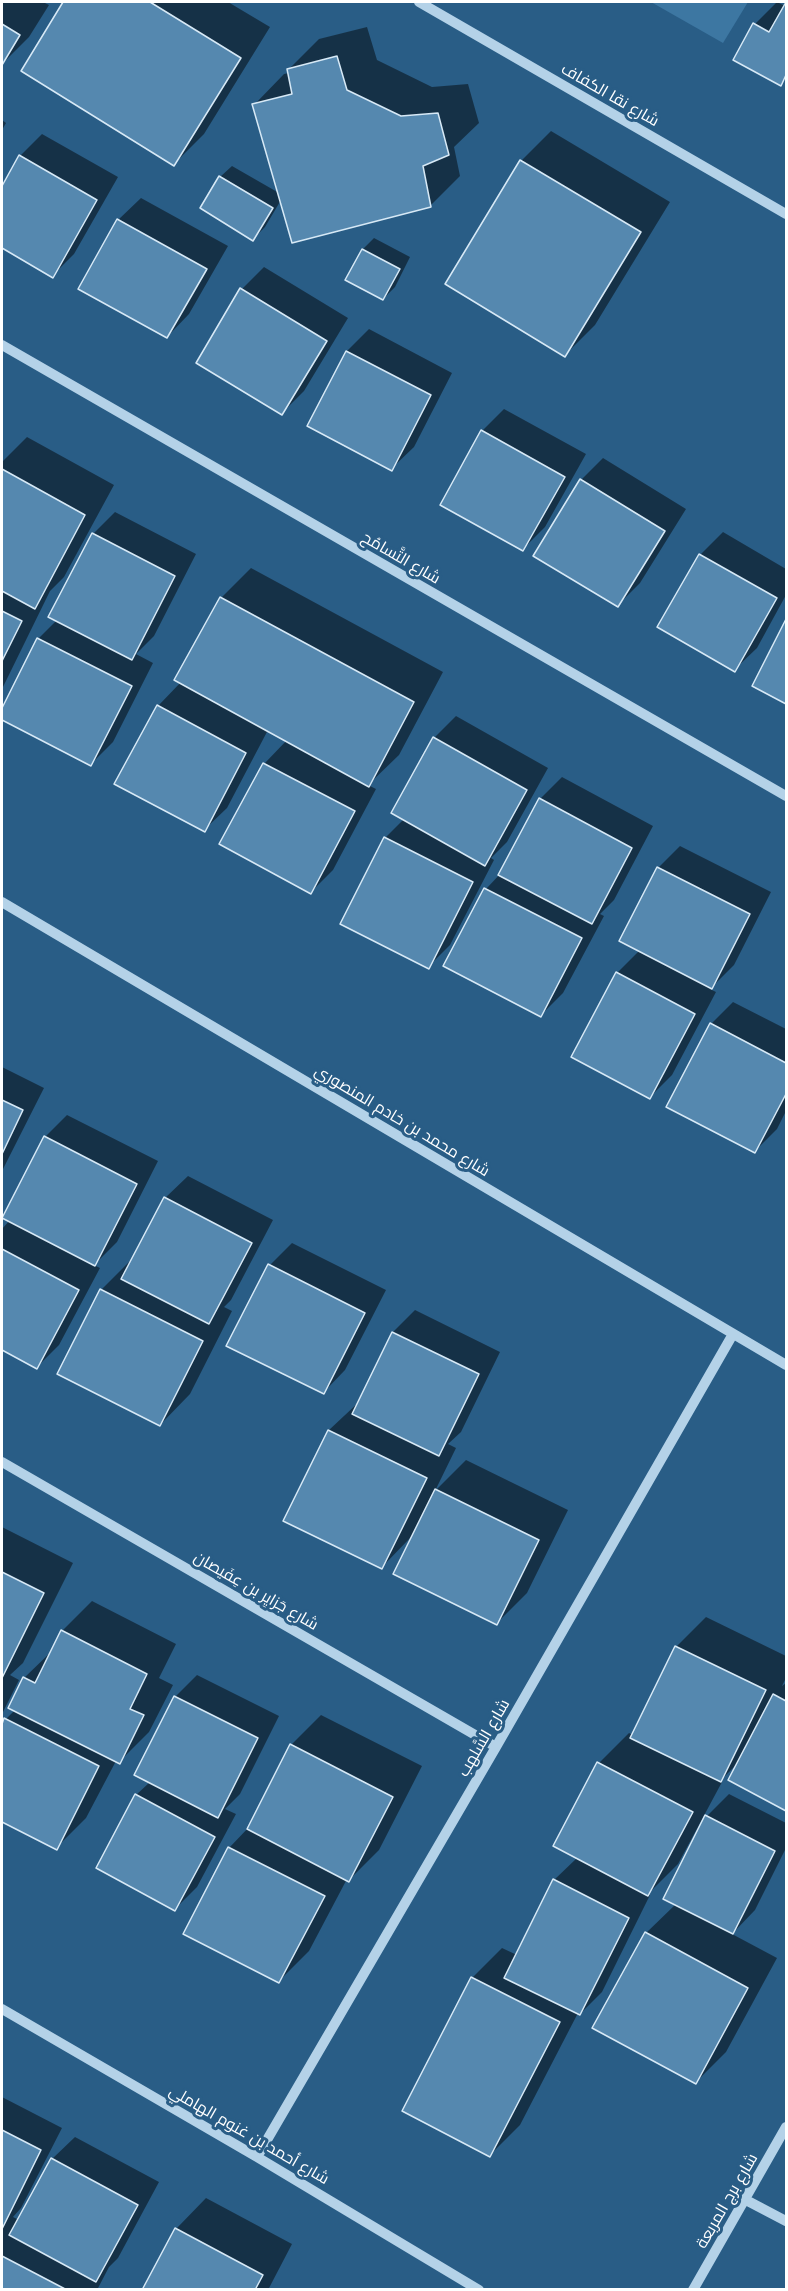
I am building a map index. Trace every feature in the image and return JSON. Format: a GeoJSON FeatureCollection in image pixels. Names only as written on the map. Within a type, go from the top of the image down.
{"type":"FeatureCollection","features":[{"type":"Feature","properties":{"kind":"street","name":"شارع نقا الكفاف"},"geometry":{"type":"LineString","coordinates":[[419,2],[786,214]]}},
{"type":"Feature","properties":{"kind":"street","name":"شارع التَّسامُح"},"geometry":{"type":"LineString","coordinates":[[2,345],[786,796]]}},
{"type":"Feature","properties":{"kind":"street","name":"شارع محمد بن خادم المنصوري"},"geometry":{"type":"LineString","coordinates":[[2,902],[786,1365]]}},
{"type":"Feature","properties":{"kind":"street","name":"شارع السَّلهب"},"geometry":{"type":"LineString","coordinates":[[257,2157],[734,1334]]}},
{"type":"Feature","properties":{"kind":"street","name":"شارع جَزايِر بن عِفَيصان"},"geometry":{"type":"LineString","coordinates":[[2,1462],[496,1747]]}},
{"type":"Feature","properties":{"kind":"street","name":"شارع أحمد بن غنوم الهاملي"},"geometry":{"type":"LineString","coordinates":[[2,2009],[479,2289]]}},
{"type":"Feature","properties":{"kind":"street","name":"شارع برج المربعة"},"geometry":{"type":"LineString","coordinates":[[693,2289],[786,2127]]}},
{"type":"Feature","properties":{"kind":"street"},"geometry":{"type":"LineString","coordinates":[[744,2199],[786,2221]]}},
{"type":"Feature","properties":{"kind":"shaded area"},"geometry":{"type":"Polygon","coordinates":[[[651,2],[748,2],[723,43],[651,2]]]}},
{"type":"Feature","properties":{"kind":"building"},"geometry":{"type":"Polygon","coordinates":[[[63,2],[150,2],[241,58],[174,166],[21,71],[63,2]]]}},
{"type":"Feature","properties":{"kind":"building"},"geometry":{"type":"Polygon","coordinates":[[[786,2],[786,75],[781,86],[733,60],[753,23],[769,32],[786,2]]]}},
{"type":"Feature","properties":{"kind":"building"},"geometry":{"type":"Polygon","coordinates":[[[2,24],[20,35],[2,65],[2,24]]]}},
{"type":"Feature","properties":{"kind":"building"},"geometry":{"type":"Polygon","coordinates":[[[337,56],[347,90],[401,116],[438,113],[449,155],[423,166],[431,207],[292,243],[252,104],[292,94],[287,69],[337,56]]]}},
{"type":"Feature","properties":{"kind":"building"},"geometry":{"type":"Polygon","coordinates":[[[19,155],[97,200],[53,278],[2,248],[2,186],[19,155]]]}},
{"type":"Feature","properties":{"kind":"building"},"geometry":{"type":"Polygon","coordinates":[[[520,160],[641,232],[565,357],[445,284],[520,160]]]}},
{"type":"Feature","properties":{"kind":"building"},"geometry":{"type":"Polygon","coordinates":[[[219,176],[273,208],[253,241],[200,208],[219,176]]]}},
{"type":"Feature","properties":{"kind":"building"},"geometry":{"type":"Polygon","coordinates":[[[117,219],[207,269],[167,338],[78,289],[117,219]]]}},
{"type":"Feature","properties":{"kind":"building"},"geometry":{"type":"Polygon","coordinates":[[[362,249],[400,269],[383,300],[345,280],[362,249]]]}},
{"type":"Feature","properties":{"kind":"building"},"geometry":{"type":"Polygon","coordinates":[[[240,288],[327,341],[282,415],[196,363],[240,288]]]}},
{"type":"Feature","properties":{"kind":"building"},"geometry":{"type":"Polygon","coordinates":[[[346,351],[431,395],[392,471],[307,426],[346,351]]]}},
{"type":"Feature","properties":{"kind":"building"},"geometry":{"type":"Polygon","coordinates":[[[481,430],[565,477],[523,551],[440,505],[481,430]]]}},
{"type":"Feature","properties":{"kind":"building"},"geometry":{"type":"Polygon","coordinates":[[[2,469],[85,515],[35,609],[2,591],[2,469]]]}},
{"type":"Feature","properties":{"kind":"building"},"geometry":{"type":"Polygon","coordinates":[[[580,479],[665,531],[618,607],[533,556],[580,479]]]}},
{"type":"Feature","properties":{"kind":"building"},"geometry":{"type":"Polygon","coordinates":[[[92,533],[175,576],[132,660],[48,617],[92,533]]]}},
{"type":"Feature","properties":{"kind":"building"},"geometry":{"type":"Polygon","coordinates":[[[699,554],[777,598],[735,672],[657,627],[699,554]]]}},
{"type":"Feature","properties":{"kind":"building"},"geometry":{"type":"Polygon","coordinates":[[[220,597],[414,702],[369,787],[174,680],[220,597]]]}},
{"type":"Feature","properties":{"kind":"building"},"geometry":{"type":"Polygon","coordinates":[[[2,611],[22,621],[2,661],[2,611]]]}},
{"type":"Feature","properties":{"kind":"building"},"geometry":{"type":"Polygon","coordinates":[[[786,619],[786,704],[752,686],[786,619]]]}},
{"type":"Feature","properties":{"kind":"building"},"geometry":{"type":"Polygon","coordinates":[[[37,638],[132,686],[91,766],[2,720],[2,708],[37,638]]]}},
{"type":"Feature","properties":{"kind":"building"},"geometry":{"type":"Polygon","coordinates":[[[157,705],[246,753],[205,832],[114,784],[157,705]]]}},
{"type":"Feature","properties":{"kind":"building"},"geometry":{"type":"Polygon","coordinates":[[[433,737],[527,790],[485,866],[391,813],[433,737]]]}},
{"type":"Feature","properties":{"kind":"building"},"geometry":{"type":"Polygon","coordinates":[[[263,763],[355,811],[311,894],[219,844],[263,763]]]}},
{"type":"Feature","properties":{"kind":"building"},"geometry":{"type":"Polygon","coordinates":[[[539,798],[632,848],[592,924],[498,875],[539,798]]]}},
{"type":"Feature","properties":{"kind":"building"},"geometry":{"type":"Polygon","coordinates":[[[384,837],[473,882],[429,969],[340,924],[384,837]]]}},
{"type":"Feature","properties":{"kind":"building"},"geometry":{"type":"Polygon","coordinates":[[[657,867],[750,914],[712,989],[619,941],[657,867]]]}},
{"type":"Feature","properties":{"kind":"building"},"geometry":{"type":"Polygon","coordinates":[[[484,888],[582,938],[541,1017],[443,966],[484,888]]]}},
{"type":"Feature","properties":{"kind":"building"},"geometry":{"type":"Polygon","coordinates":[[[616,972],[695,1014],[650,1099],[571,1057],[616,972]]]}},
{"type":"Feature","properties":{"kind":"building"},"geometry":{"type":"Polygon","coordinates":[[[710,1023],[786,1063],[786,1094],[755,1153],[666,1107],[710,1023]]]}},
{"type":"Feature","properties":{"kind":"building"},"geometry":{"type":"Polygon","coordinates":[[[2,1100],[23,1110],[2,1154],[2,1100]]]}},
{"type":"Feature","properties":{"kind":"building"},"geometry":{"type":"Polygon","coordinates":[[[44,1136],[137,1184],[95,1266],[2,1218],[44,1136]]]}},
{"type":"Feature","properties":{"kind":"building"},"geometry":{"type":"Polygon","coordinates":[[[164,1197],[252,1243],[209,1324],[121,1279],[164,1197]]]}},
{"type":"Feature","properties":{"kind":"building"},"geometry":{"type":"Polygon","coordinates":[[[2,1249],[79,1290],[37,1369],[2,1350],[2,1249]]]}},
{"type":"Feature","properties":{"kind":"building"},"geometry":{"type":"Polygon","coordinates":[[[268,1264],[365,1313],[324,1394],[226,1346],[268,1264]]]}},
{"type":"Feature","properties":{"kind":"building"},"geometry":{"type":"Polygon","coordinates":[[[100,1289],[203,1341],[160,1426],[57,1374],[100,1289]]]}},
{"type":"Feature","properties":{"kind":"building"},"geometry":{"type":"Polygon","coordinates":[[[392,1332],[479,1374],[439,1456],[352,1414],[392,1332]]]}},
{"type":"Feature","properties":{"kind":"building"},"geometry":{"type":"Polygon","coordinates":[[[328,1430],[427,1478],[382,1569],[283,1521],[328,1430]]]}},
{"type":"Feature","properties":{"kind":"building"},"geometry":{"type":"Polygon","coordinates":[[[435,1489],[539,1540],[497,1625],[393,1574],[435,1489]]]}},
{"type":"Feature","properties":{"kind":"building"},"geometry":{"type":"Polygon","coordinates":[[[2,1572],[44,1593],[2,1678],[2,1572]]]}},
{"type":"Feature","properties":{"kind":"building"},"geometry":{"type":"Polygon","coordinates":[[[61,1630],[147,1674],[130,1709],[144,1715],[120,1764],[8,1708],[23,1677],[35,1683],[61,1630]]]}},
{"type":"Feature","properties":{"kind":"building"},"geometry":{"type":"Polygon","coordinates":[[[675,1646],[766,1690],[721,1782],[630,1738],[675,1646]]]}},
{"type":"Feature","properties":{"kind":"building"},"geometry":{"type":"Polygon","coordinates":[[[773,1694],[786,1701],[786,1811],[728,1780],[773,1694]]]}},
{"type":"Feature","properties":{"kind":"building"},"geometry":{"type":"Polygon","coordinates":[[[174,1696],[258,1738],[218,1818],[134,1775],[174,1696]]]}},
{"type":"Feature","properties":{"kind":"building"},"geometry":{"type":"Polygon","coordinates":[[[4,1718],[99,1766],[57,1850],[2,1822],[2,1724],[4,1718]]]}},
{"type":"Feature","properties":{"kind":"building"},"geometry":{"type":"Polygon","coordinates":[[[290,1744],[393,1797],[349,1882],[247,1829],[290,1744]]]}},
{"type":"Feature","properties":{"kind":"building"},"geometry":{"type":"Polygon","coordinates":[[[597,1762],[693,1812],[648,1896],[553,1846],[597,1762]]]}},
{"type":"Feature","properties":{"kind":"building"},"geometry":{"type":"Polygon","coordinates":[[[135,1794],[215,1837],[175,1911],[96,1868],[135,1794]]]}},
{"type":"Feature","properties":{"kind":"building"},"geometry":{"type":"Polygon","coordinates":[[[705,1815],[775,1851],[733,1934],[663,1899],[705,1815]]]}},
{"type":"Feature","properties":{"kind":"building"},"geometry":{"type":"Polygon","coordinates":[[[228,1847],[325,1896],[279,1983],[183,1934],[228,1847]]]}},
{"type":"Feature","properties":{"kind":"building"},"geometry":{"type":"Polygon","coordinates":[[[553,1879],[629,1918],[580,2015],[504,1978],[553,1879]]]}},
{"type":"Feature","properties":{"kind":"building"},"geometry":{"type":"Polygon","coordinates":[[[645,1932],[748,1988],[696,2084],[592,2028],[645,1932]]]}},
{"type":"Feature","properties":{"kind":"building"},"geometry":{"type":"Polygon","coordinates":[[[471,1977],[560,2022],[490,2157],[402,2111],[471,1977]]]}},
{"type":"Feature","properties":{"kind":"building"},"geometry":{"type":"Polygon","coordinates":[[[2,2130],[41,2150],[2,2229],[2,2130]]]}},
{"type":"Feature","properties":{"kind":"building"},"geometry":{"type":"Polygon","coordinates":[[[51,2158],[138,2205],[96,2282],[9,2235],[51,2158]]]}},
{"type":"Feature","properties":{"kind":"building"},"geometry":{"type":"Polygon","coordinates":[[[175,2228],[263,2275],[255,2290],[142,2290],[175,2228]]]}},
{"type":"Feature","properties":{"kind":"building"},"geometry":{"type":"Polygon","coordinates":[[[2,2256],[67,2290],[2,2290],[2,2256]]]}}]}
